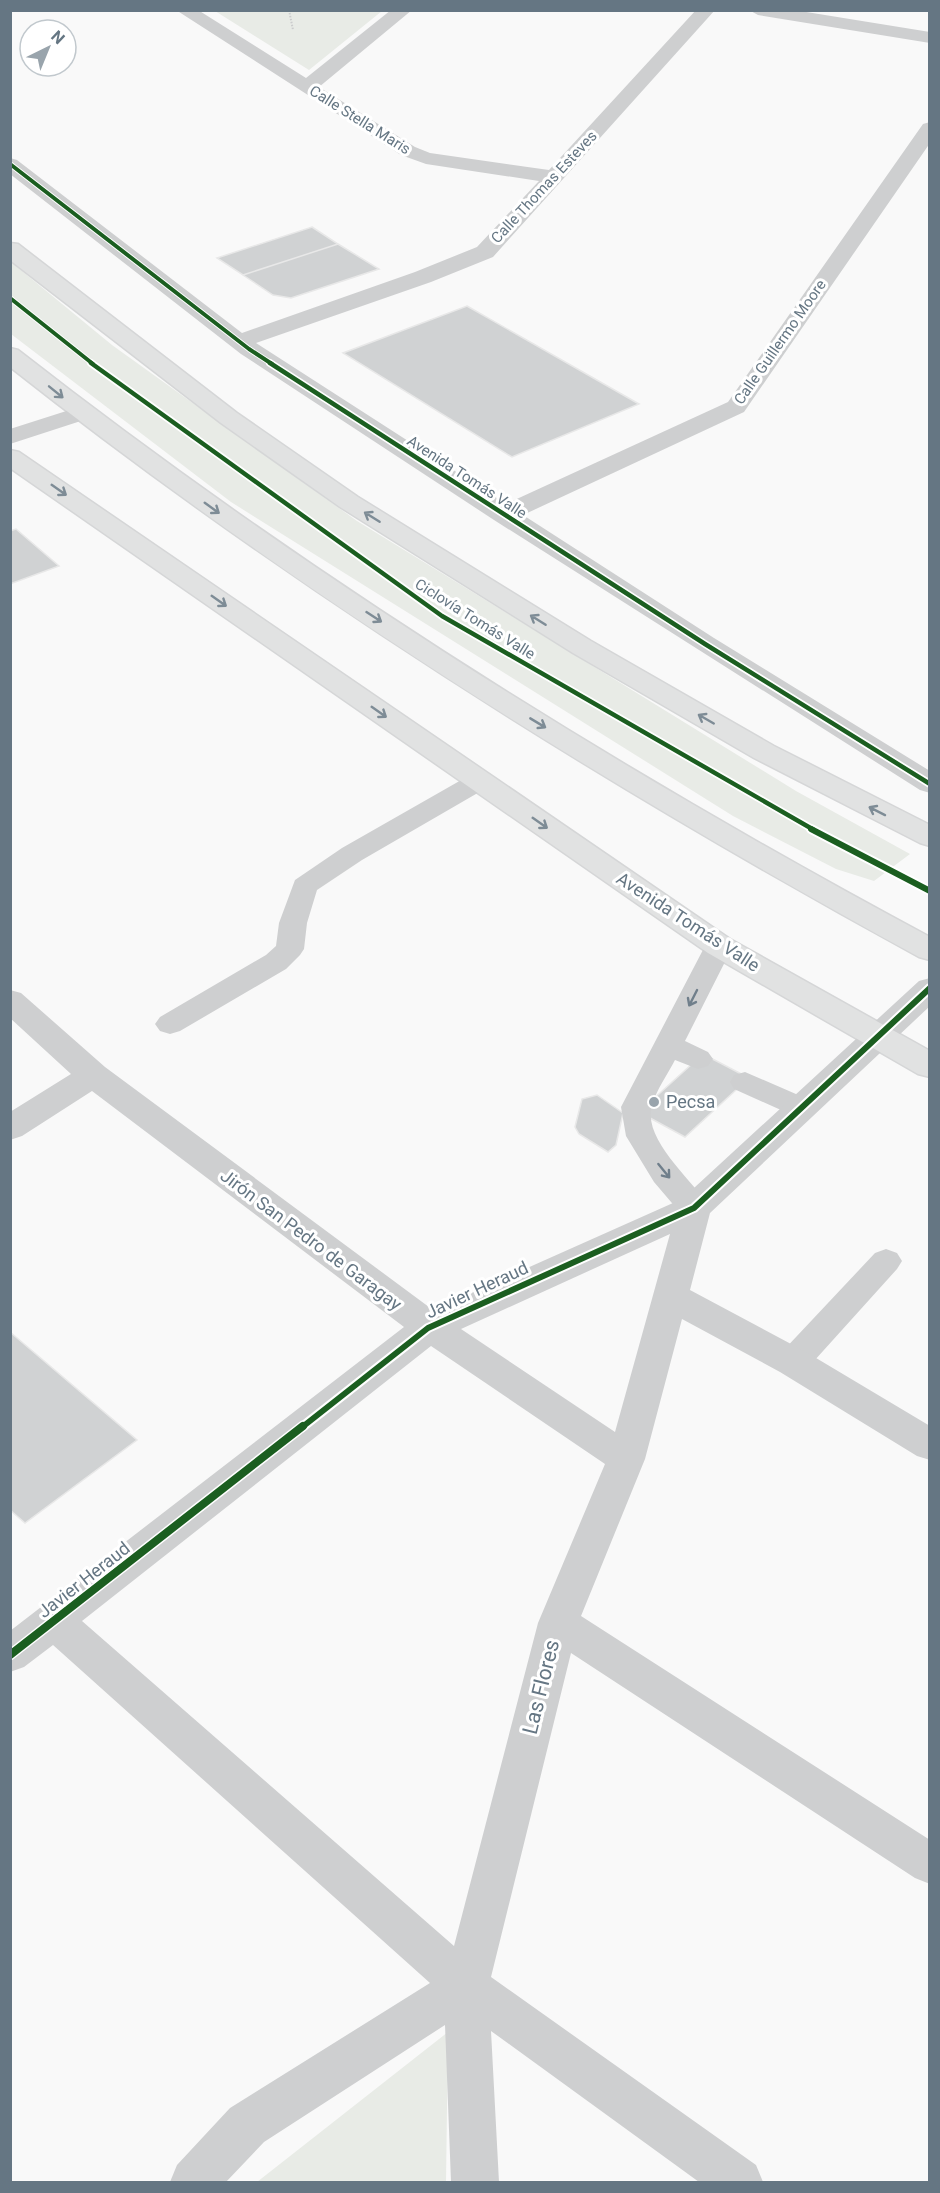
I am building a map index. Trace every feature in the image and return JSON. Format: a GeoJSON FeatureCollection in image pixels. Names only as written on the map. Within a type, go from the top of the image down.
{"type":"FeatureCollection","features":[{"type":"Feature","properties":{"kind":"main road"},"geometry":{"type":"LineString","coordinates":[[10,249],[229,418],[349,502],[592,653],[764,752],[930,837]]}},
{"type":"Feature","properties":{"kind":"main road"},"geometry":{"type":"LineString","coordinates":[[10,355],[82,413],[245,532],[507,705],[803,882],[930,950]]}},
{"type":"Feature","properties":{"kind":"main road","name":"Avenida Tomás Valle"},"geometry":{"type":"LineString","coordinates":[[10,457],[719,946],[930,1066]]}},
{"type":"Feature","properties":{"kind":"street","name":"Calle Stella Maris"},"geometry":{"type":"LineString","coordinates":[[185,10],[408,151],[426,158],[554,177]]}},
{"type":"Feature","properties":{"kind":"street"},"geometry":{"type":"LineString","coordinates":[[307,87],[403,10]]}},
{"type":"Feature","properties":{"kind":"street","name":"Calle Thomas Esteves"},"geometry":{"type":"LineString","coordinates":[[240,341],[423,277],[485,252],[706,10]]}},
{"type":"Feature","properties":{"kind":"street"},"geometry":{"type":"LineString","coordinates":[[758,10],[930,38]]}},
{"type":"Feature","properties":{"kind":"street","name":"Calle Guillermo Moore"},"geometry":{"type":"LineString","coordinates":[[503,515],[736,407],[930,128]]}},
{"type":"Feature","properties":{"kind":"street","name":"Avenida Tomás Valle"},"geometry":{"type":"LineString","coordinates":[[10,164],[240,341],[503,515],[930,784]]}},
{"type":"Feature","properties":{"kind":"street"},"geometry":{"type":"LineString","coordinates":[[10,437],[82,413]]}},
{"type":"Feature","properties":{"kind":"street","name":"Javier Heraud"},"geometry":{"type":"LineString","coordinates":[[10,1655],[428,1328],[694,1208],[930,988]]}},
{"type":"Feature","properties":{"kind":"street","name":"Jirón San Pedro de Garagay"},"geometry":{"type":"LineString","coordinates":[[10,1000],[93,1075],[428,1328],[627,1459]]}},
{"type":"Feature","properties":{"kind":"street"},"geometry":{"type":"LineString","coordinates":[[10,1128],[93,1075]]}},
{"type":"Feature","properties":{"kind":"street","name":"Las Flores"},"geometry":{"type":"LineString","coordinates":[[475,2182],[466,1986],[558,1623],[627,1459],[694,1208]]}},
{"type":"Feature","properties":{"kind":"street"},"geometry":{"type":"LineString","coordinates":[[670,1296],[794,1362],[930,1445]]}},
{"type":"Feature","properties":{"kind":"street"},"geometry":{"type":"LineString","coordinates":[[55,1622],[466,1986],[739,2182]]}},
{"type":"Feature","properties":{"kind":"street"},"geometry":{"type":"LineString","coordinates":[[558,1623],[930,1864]]}},
{"type":"Feature","properties":{"kind":"street"},"geometry":{"type":"LineString","coordinates":[[194,2182],[247,2125],[466,1986]]}},
{"type":"Feature","properties":{"kind":"lane"},"geometry":{"type":"LineString","coordinates":[[170,1024],[276,962],[290,949],[293,923],[304,886],[352,854],[479,781]]}},
{"type":"Feature","properties":{"kind":"lane"},"geometry":{"type":"LineString","coordinates":[[694,1208],[650,1154],[636,1122],[636,1107],[719,946]]}},
{"type":"Feature","properties":{"kind":"lane"},"geometry":{"type":"LineString","coordinates":[[669,1045],[698,1059]]}},
{"type":"Feature","properties":{"kind":"lane"},"geometry":{"type":"LineString","coordinates":[[745,1082],[801,1108]]}},
{"type":"Feature","properties":{"kind":"lane"},"geometry":{"type":"LineString","coordinates":[[794,1362],[886,1261]]}},
{"type":"Feature","properties":{"kind":"shaded area"},"geometry":{"type":"Polygon","coordinates":[[[382,10],[309,70],[215,11],[382,10]]]}},
{"type":"Feature","properties":{"kind":"shaded area"},"geometry":{"type":"Polygon","coordinates":[[[11,262],[112,345],[357,521],[796,791],[910,854],[874,881],[836,869],[733,816],[231,502],[11,334],[11,262]]]}},
{"type":"Feature","properties":{"kind":"shaded area"},"geometry":{"type":"Polygon","coordinates":[[[448,2032],[446,2182],[257,2182],[448,2032]]]}},
{"type":"Feature","properties":{"kind":"building"},"geometry":{"type":"Polygon","coordinates":[[[312,227],[338,244],[243,275],[217,258],[312,227]]]}},
{"type":"Feature","properties":{"kind":"building"},"geometry":{"type":"Polygon","coordinates":[[[338,244],[379,269],[291,298],[273,295],[243,275],[338,244]]]}},
{"type":"Feature","properties":{"kind":"building"},"geometry":{"type":"Polygon","coordinates":[[[467,306],[639,404],[512,457],[343,353],[467,306]]]}},
{"type":"Feature","properties":{"kind":"building"},"geometry":{"type":"Polygon","coordinates":[[[16,529],[59,566],[10,584],[10,531],[16,529]]]}},
{"type":"Feature","properties":{"kind":"building"},"geometry":{"type":"Polygon","coordinates":[[[703,1054],[749,1078],[685,1137],[639,1112],[703,1054]]]}},
{"type":"Feature","properties":{"kind":"building"},"geometry":{"type":"Polygon","coordinates":[[[597,1095],[623,1113],[616,1145],[608,1152],[579,1134],[575,1127],[582,1099],[597,1095]]]}},
{"type":"Feature","properties":{"kind":"building"},"geometry":{"type":"Polygon","coordinates":[[[10,1332],[137,1440],[25,1523],[10,1510],[10,1332]]]}},
{"type":"Feature","properties":{"kind":"cycle path"},"geometry":{"type":"LineString","coordinates":[[10,164],[249,349],[705,644],[930,784]]}},
{"type":"Feature","properties":{"kind":"cycle path","name":"Ciclovía Tomás Valle"},"geometry":{"type":"LineString","coordinates":[[10,298],[69,347],[442,616],[778,811],[930,891]]}},
{"type":"Feature","properties":{"kind":"cycle path"},"geometry":{"type":"LineString","coordinates":[[10,1655],[428,1328],[694,1208],[930,988]]}},
{"type":"Feature","properties":{"kind":"place","name":"Pecsa"},"geometry":{"type":"Point","coordinates":[654,1102]}}]}
